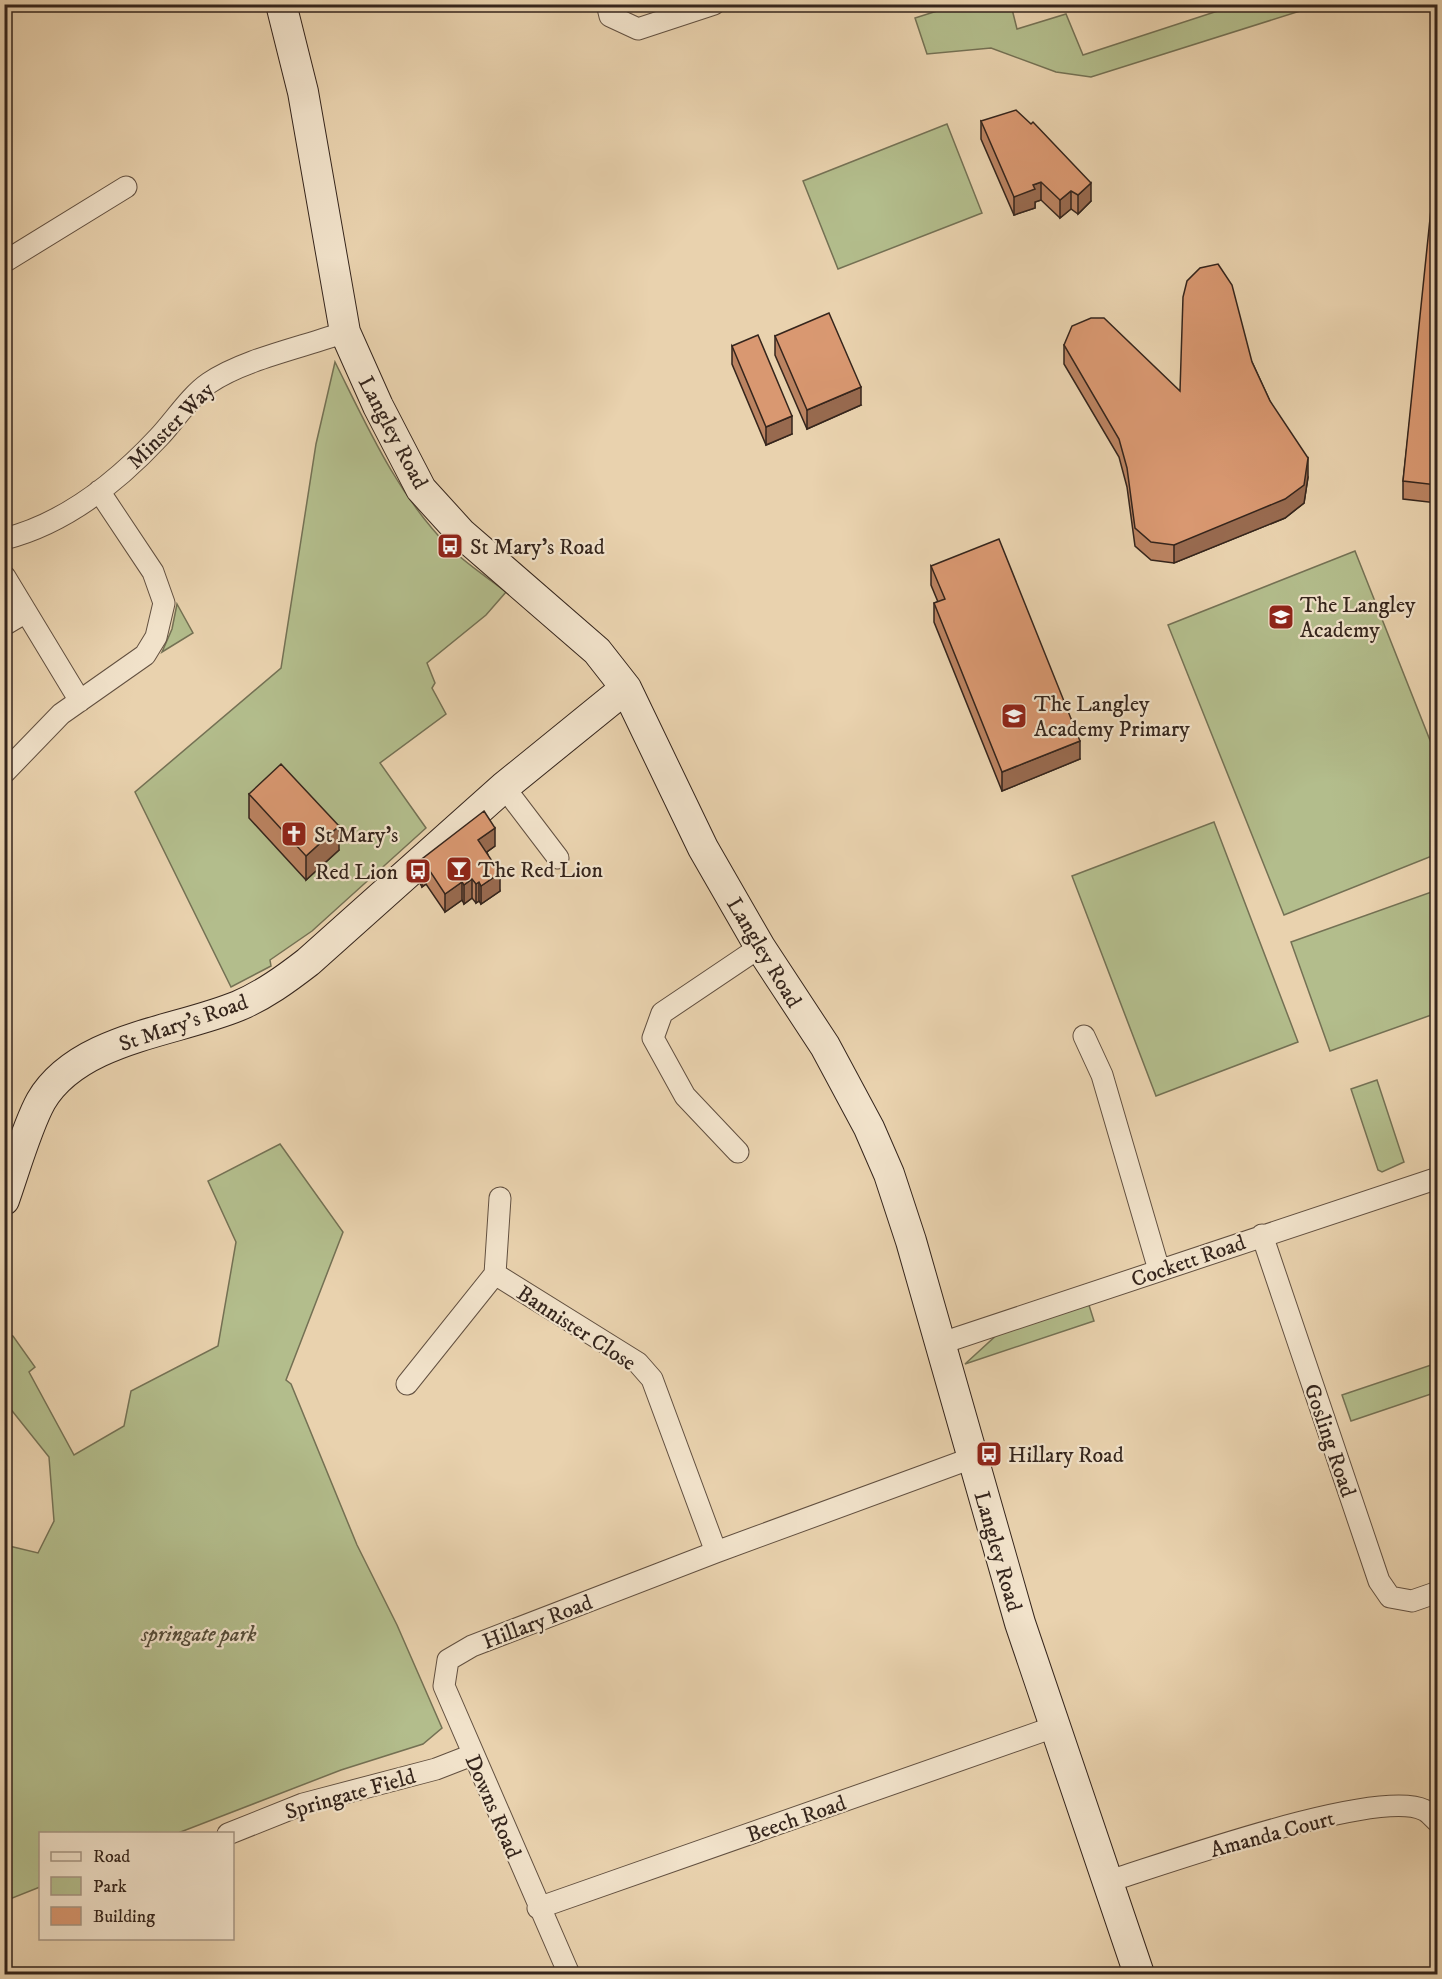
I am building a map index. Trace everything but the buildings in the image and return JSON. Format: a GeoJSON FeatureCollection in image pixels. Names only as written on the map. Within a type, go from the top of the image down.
{"type":"FeatureCollection","features":[{"type":"Feature","properties":{"kind":"street","name":"Langley Road"},"geometry":{"type":"LineString","coordinates":[[281,4],[303,92],[345,332],[382,416],[421,489],[461,533],[597,651],[626,688],[703,848],[760,947],[825,1046],[869,1128],[889,1174],[911,1241],[1020,1623],[1138,1974]]}},
{"type":"Feature","properties":{"kind":"street"},"geometry":{"type":"LineString","coordinates":[[607,4],[610,16],[638,29],[714,4]]}},
{"type":"Feature","properties":{"kind":"street"},"geometry":{"type":"LineString","coordinates":[[4,262],[126,187]]}},
{"type":"Feature","properties":{"kind":"street","name":"Minster Way"},"geometry":{"type":"LineString","coordinates":[[4,539],[63,515],[99,491],[138,460],[207,384],[234,369],[345,332]]}},
{"type":"Feature","properties":{"kind":"street"},"geometry":{"type":"LineString","coordinates":[[4,773],[61,714],[145,656],[156,637],[164,603],[153,572],[99,491]]}},
{"type":"Feature","properties":{"kind":"street"},"geometry":{"type":"LineString","coordinates":[[5,577],[80,701]]}},
{"type":"Feature","properties":{"kind":"street"},"geometry":{"type":"LineString","coordinates":[[4,625],[26,612]]}},
{"type":"Feature","properties":{"kind":"street","name":"St Mary's Road"},"geometry":{"type":"LineString","coordinates":[[4,1200],[41,1101],[76,1063],[105,1048],[240,1005],[277,986],[308,962],[504,787],[626,688]]}},
{"type":"Feature","properties":{"kind":"street"},"geometry":{"type":"LineString","coordinates":[[504,787],[558,858]]}},
{"type":"Feature","properties":{"kind":"street"},"geometry":{"type":"LineString","coordinates":[[738,1152],[685,1096],[653,1038],[662,1013],[760,947]]}},
{"type":"Feature","properties":{"kind":"street"},"geometry":{"type":"LineString","coordinates":[[1084,1036],[1101,1075],[1159,1270]]}},
{"type":"Feature","properties":{"kind":"street","name":"Cockett Road"},"geometry":{"type":"LineString","coordinates":[[939,1344],[1437,1178]]}},
{"type":"Feature","properties":{"kind":"street"},"geometry":{"type":"LineString","coordinates":[[495,1274],[500,1198]]}},
{"type":"Feature","properties":{"kind":"street","name":"Gosling Road"},"geometry":{"type":"LineString","coordinates":[[1262,1235],[1379,1581],[1390,1597],[1412,1600],[1437,1592]]}},
{"type":"Feature","properties":{"kind":"street","name":"Bannister Close"},"geometry":{"type":"LineString","coordinates":[[407,1384],[495,1274],[638,1363],[652,1379],[716,1552]]}},
{"type":"Feature","properties":{"kind":"street","name":"Hillary Road"},"geometry":{"type":"LineString","coordinates":[[472,1646],[716,1552],[972,1458]]}},
{"type":"Feature","properties":{"kind":"street","name":"Downs Road"},"geometry":{"type":"LineString","coordinates":[[472,1646],[448,1660],[444,1686],[538,1908],[569,1974]]}},
{"type":"Feature","properties":{"kind":"street","name":"Beech Road"},"geometry":{"type":"LineString","coordinates":[[538,1908],[1054,1727]]}},
{"type":"Feature","properties":{"kind":"street","name":"Springate Field"},"geometry":{"type":"LineString","coordinates":[[231,1832],[303,1804],[436,1768],[472,1755]]}},
{"type":"Feature","properties":{"kind":"street","name":"Amanda Court"},"geometry":{"type":"LineString","coordinates":[[1106,1882],[1303,1820],[1389,1805],[1423,1809],[1437,1822]]}},
{"type":"Feature","properties":{"kind":"green space"},"geometry":{"type":"Polygon","coordinates":[[[959,4],[1011,5],[1017,29],[1066,14],[1083,55],[1236,5],[1319,5],[1091,77],[1056,72],[991,48],[927,54],[915,18],[959,4]]]}},
{"type":"Feature","properties":{"kind":"green space"},"geometry":{"type":"Polygon","coordinates":[[[947,124],[982,213],[838,269],[803,181],[947,124]]]}},
{"type":"Feature","properties":{"kind":"green space"},"geometry":{"type":"Polygon","coordinates":[[[335,362],[384,458],[413,504],[448,546],[506,592],[486,615],[427,663],[435,683],[432,688],[446,714],[380,763],[426,828],[312,931],[270,960],[271,966],[231,987],[135,792],[281,668],[316,444],[335,362]]]}},
{"type":"Feature","properties":{"kind":"green space"},"geometry":{"type":"Polygon","coordinates":[[[1355,551],[1437,758],[1437,854],[1284,915],[1168,625],[1355,551]]]}},
{"type":"Feature","properties":{"kind":"green space"},"geometry":{"type":"Polygon","coordinates":[[[177,604],[193,633],[162,652],[172,629],[177,604]]]}},
{"type":"Feature","properties":{"kind":"green space"},"geometry":{"type":"Polygon","coordinates":[[[1214,822],[1298,1042],[1156,1096],[1072,876],[1214,822]]]}},
{"type":"Feature","properties":{"kind":"green space"},"geometry":{"type":"Polygon","coordinates":[[[1437,890],[1437,1013],[1330,1051],[1291,942],[1437,890]]]}},
{"type":"Feature","properties":{"kind":"green space"},"geometry":{"type":"Polygon","coordinates":[[[1377,1080],[1404,1162],[1382,1172],[1378,1170],[1351,1089],[1377,1080]]]}},
{"type":"Feature","properties":{"kind":"green space","name":"springate park"},"geometry":{"type":"Polygon","coordinates":[[[280,1144],[343,1232],[286,1380],[291,1384],[357,1545],[397,1625],[442,1728],[423,1744],[341,1770],[181,1832],[39,1832],[39,1887],[5,1901],[5,1545],[38,1553],[54,1521],[49,1457],[5,1402],[5,1332],[13,1336],[35,1367],[29,1372],[74,1455],[124,1426],[131,1391],[218,1346],[236,1242],[208,1181],[280,1144]]]}},
{"type":"Feature","properties":{"kind":"green space"},"geometry":{"type":"Polygon","coordinates":[[[1088,1302],[1094,1321],[965,1364],[999,1333],[1088,1302]]]}},
{"type":"Feature","properties":{"kind":"green space"},"geometry":{"type":"Polygon","coordinates":[[[1437,1363],[1437,1392],[1351,1421],[1342,1395],[1437,1363]]]}},
{"type":"Feature","properties":{"kind":"place","name":"St Mary's Road"},"geometry":{"type":"Point","coordinates":[450,546]}},
{"type":"Feature","properties":{"kind":"place","name":"The Langley Academy"},"geometry":{"type":"Point","coordinates":[1281,617]}},
{"type":"Feature","properties":{"kind":"place","name":"The Langley Academy Primary"},"geometry":{"type":"Point","coordinates":[1014,716]}},
{"type":"Feature","properties":{"kind":"place","name":"St Mary's"},"geometry":{"type":"Point","coordinates":[294,834]}},
{"type":"Feature","properties":{"kind":"place","name":"The Red Lion"},"geometry":{"type":"Point","coordinates":[459,869]}},
{"type":"Feature","properties":{"kind":"place","name":"Red Lion"},"geometry":{"type":"Point","coordinates":[418,871]}},
{"type":"Feature","properties":{"kind":"place","name":"Hillary Road"},"geometry":{"type":"Point","coordinates":[989,1454]}}]}
